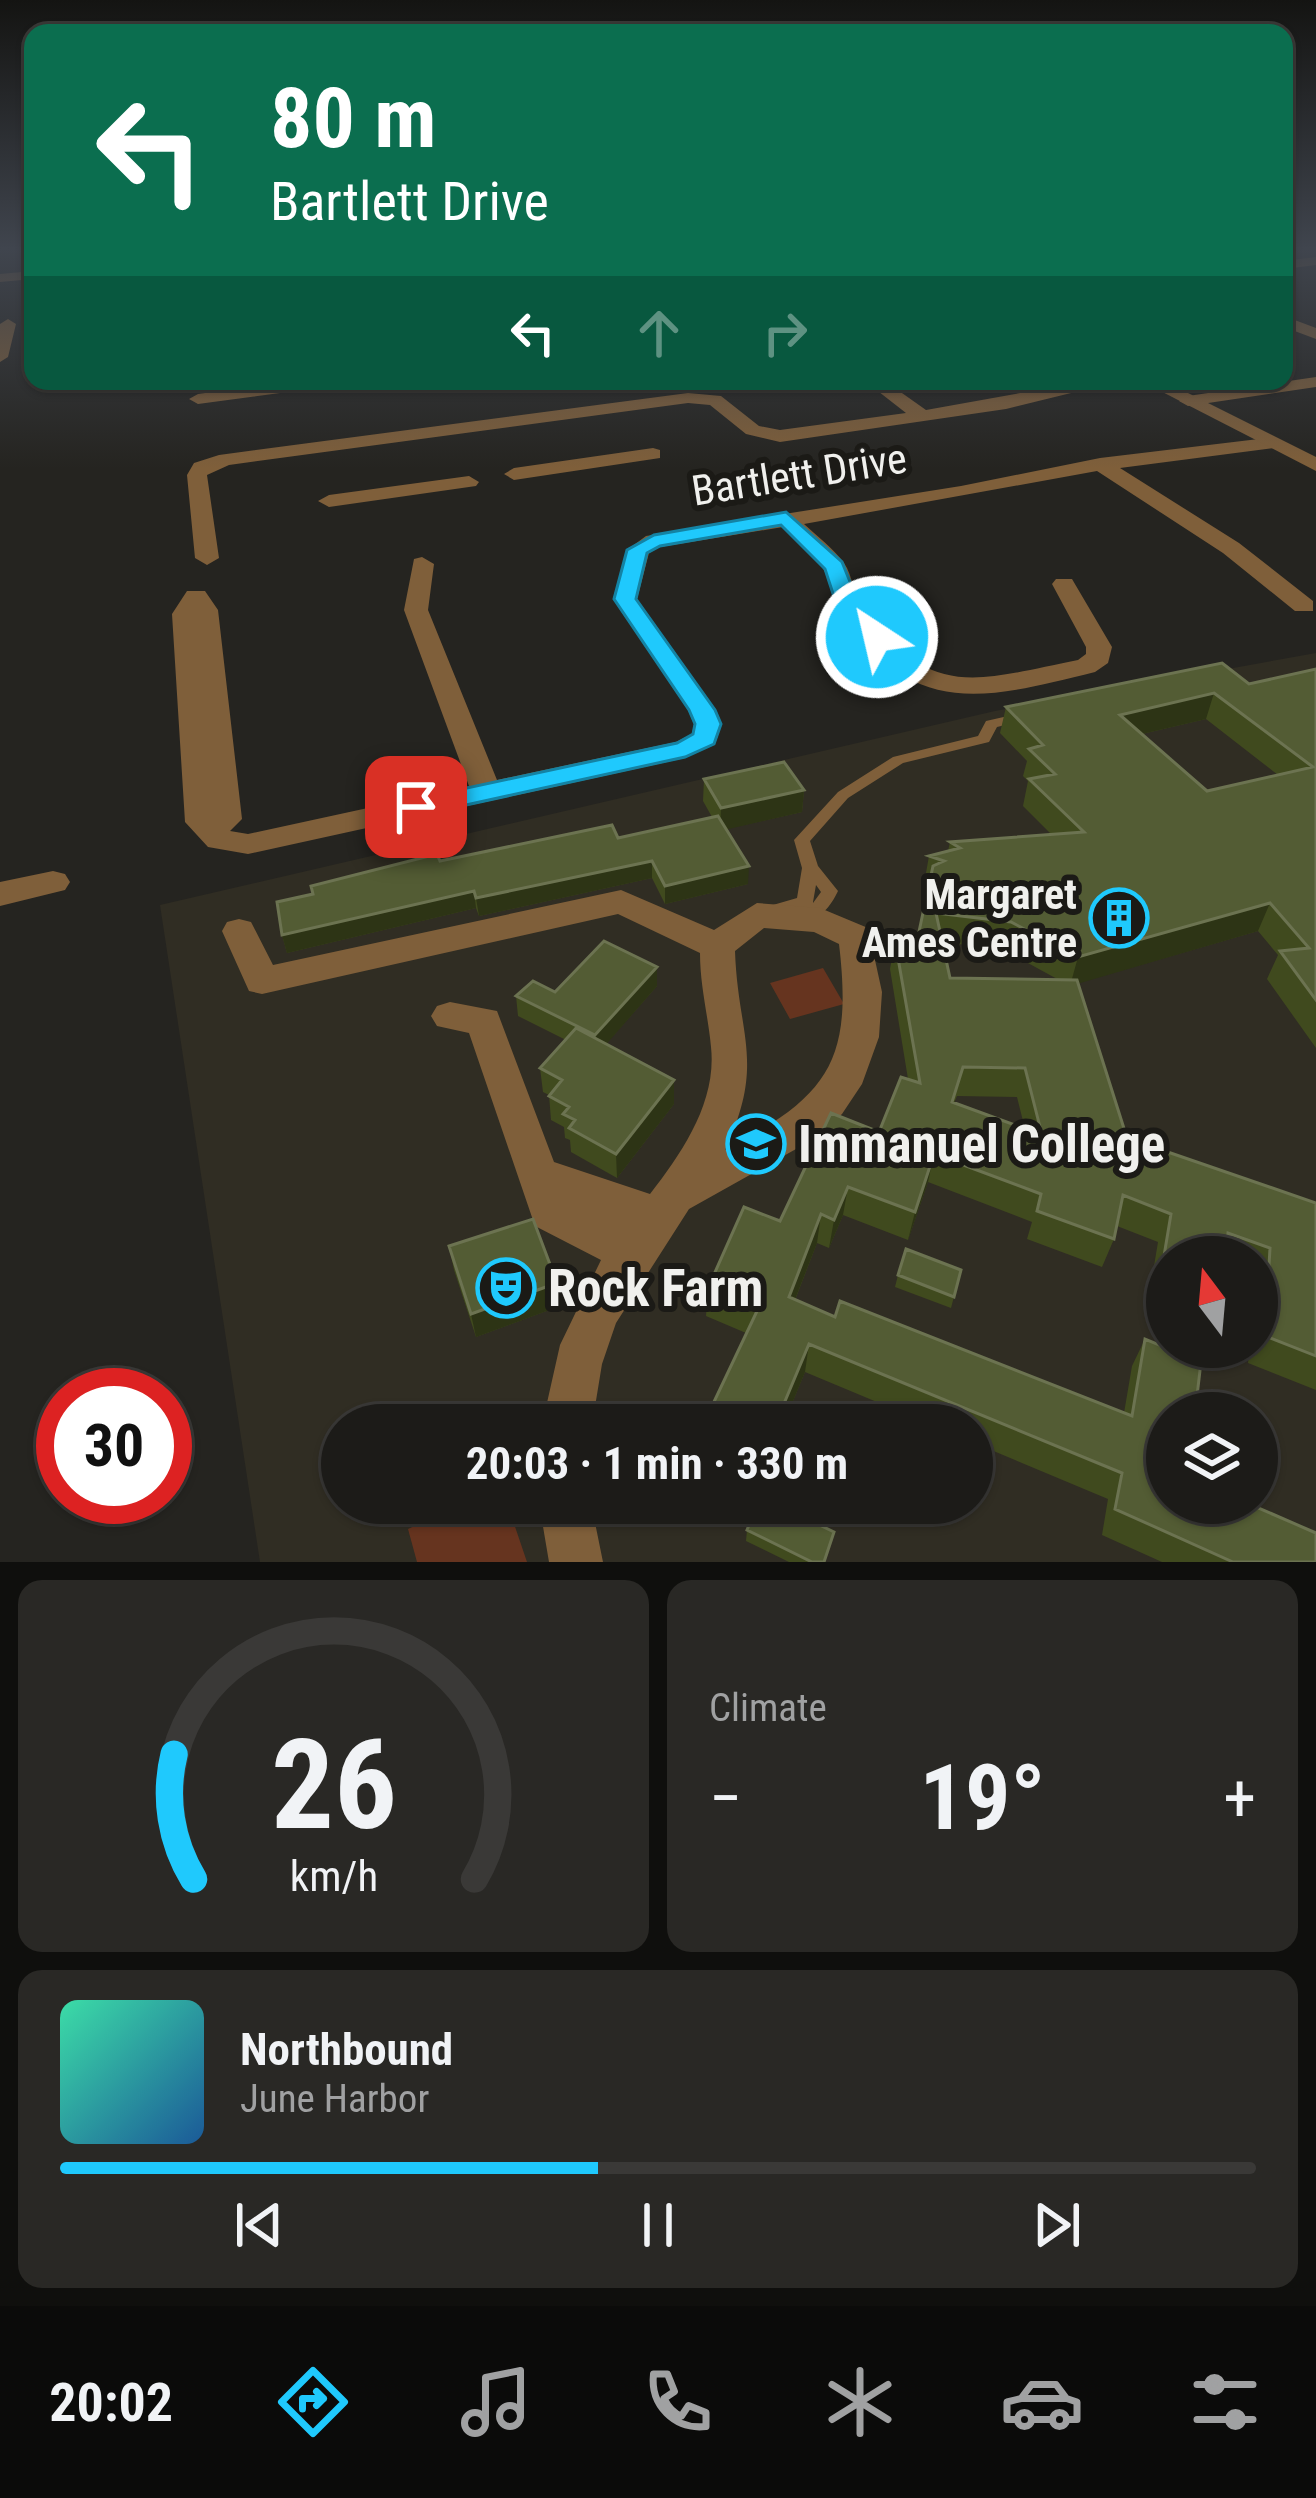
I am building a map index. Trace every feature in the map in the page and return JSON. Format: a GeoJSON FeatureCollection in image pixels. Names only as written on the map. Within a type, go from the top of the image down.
{"type":"FeatureCollection","features":[{"type":"Feature","properties":{"kind":"street"},"geometry":{"type":"LineString","coordinates":[[0,357],[4,324]]}},
{"type":"Feature","properties":{"kind":"street"},"geometry":{"type":"LineString","coordinates":[[887,390],[924,416]]}},
{"type":"Feature","properties":{"kind":"street"},"geometry":{"type":"LineString","coordinates":[[208,558],[196,475],[201,467],[226,459],[395,464],[572,440],[702,398],[725,406],[752,430],[780,436],[924,416],[1059,390]]}},
{"type":"Feature","properties":{"kind":"street"},"geometry":{"type":"LineString","coordinates":[[1167,390],[1316,470]]}},
{"type":"Feature","properties":{"kind":"street"},"geometry":{"type":"LineString","coordinates":[[1188,401],[1262,390]]}},
{"type":"Feature","properties":{"kind":"street"},"geometry":{"type":"LineString","coordinates":[[195,391],[198,421]]}},
{"type":"Feature","properties":{"kind":"street"},"geometry":{"type":"LineString","coordinates":[[514,474],[572,440],[653,454]]}},
{"type":"Feature","properties":{"kind":"street","name":"Bartlett Drive"},"geometry":{"type":"LineString","coordinates":[[212,829],[219,840],[248,844],[685,749],[705,738],[708,724],[702,710],[625,599],[638,550],[679,535],[961,492],[1100,464],[1267,444]]}},
{"type":"Feature","properties":{"kind":"street"},"geometry":{"type":"LineString","coordinates":[[329,501],[395,464],[469,482]]}},
{"type":"Feature","properties":{"kind":"street"},"geometry":{"type":"LineString","coordinates":[[1100,464],[1192,526],[1250,557],[1304,606]]}},
{"type":"Feature","properties":{"kind":"street"},"geometry":{"type":"LineString","coordinates":[[786,518],[835,567],[848,606],[905,668],[947,687],[974,689],[1086,666],[1099,657],[1099,647],[1064,584]]}},
{"type":"Feature","properties":{"kind":"street"},"geometry":{"type":"LineString","coordinates":[[422,564],[416,610],[486,792]]}},
{"type":"Feature","properties":{"kind":"street"},"geometry":{"type":"LineString","coordinates":[[196,596],[206,610],[226,819],[212,829],[201,823],[184,614],[196,596]]}},
{"type":"Feature","properties":{"kind":"street"},"geometry":{"type":"LineString","coordinates":[[0,895],[53,882]]}},
{"type":"Feature","properties":{"kind":"street"},"geometry":{"type":"LineString","coordinates":[[239,932],[262,981],[621,902],[717,946]]}},
{"type":"Feature","properties":{"kind":"street"},"geometry":{"type":"LineString","coordinates":[[537,1175],[670,1205],[812,1121],[846,1080],[863,1042],[864,976],[856,937],[820,920],[776,917],[717,946]]}},
{"type":"Feature","properties":{"kind":"street"},"geometry":{"type":"LineString","coordinates":[[568,1404],[569,1387],[594,1317],[633,1253],[697,1170],[732,1062],[718,990],[717,946]]}},
{"type":"Feature","properties":{"kind":"street"},"geometry":{"type":"LineString","coordinates":[[450,1016],[484,1021],[550,1212],[633,1253]]}},
{"type":"Feature","properties":{"kind":"street"},"geometry":{"type":"LineString","coordinates":[[569,1524],[576,1562]]}},
{"type":"Feature","properties":{"kind":"lane"},"geometry":{"type":"LineString","coordinates":[[776,917],[806,902],[810,868],[802,840],[843,795],[898,760],[984,739],[991,724],[1034,714]]}},
{"type":"Feature","properties":{"kind":"lane"},"geometry":{"type":"LineString","coordinates":[[776,917],[822,906],[830,891],[810,868]]}},
{"type":"Feature","properties":{"kind":"shaded area","name":"Immanuel College"},"geometry":{"type":"Polygon","coordinates":[[[1316,653],[1316,1562],[260,1562],[160,905],[995,711],[1316,653]]]}},
{"type":"Feature","properties":{"kind":"shaded area"},"geometry":{"type":"Polygon","coordinates":[[[823,968],[844,1004],[790,1019],[770,983],[823,968]]]}},
{"type":"Feature","properties":{"kind":"shaded area"},"geometry":{"type":"Polygon","coordinates":[[[419,1524],[514,1524],[527,1562],[417,1562],[408,1529],[419,1524]]]}},
{"type":"Feature","properties":{"kind":"building"},"geometry":{"type":"Polygon","coordinates":[[[1222,663],[1249,684],[1316,669],[1316,1000],[1280,951],[1309,948],[1270,903],[1078,957],[1011,922],[936,913],[950,978],[1077,980],[1127,1138],[1316,1203],[1316,1356],[1278,1341],[1278,1236],[1167,1236],[1171,1214],[1123,1195],[1114,1239],[1037,1211],[1041,1194],[934,1154],[915,1212],[848,1187],[834,1220],[821,1214],[789,1297],[835,1317],[840,1301],[1132,1416],[1145,1339],[1146,1368],[1200,1368],[1197,1392],[1146,1392],[1146,1523],[1115,1509],[1122,1473],[993,1420],[993,1404],[955,1404],[809,1344],[784,1404],[713,1404],[758,1309],[708,1288],[744,1207],[780,1221],[831,1113],[879,1132],[901,1077],[920,1083],[895,941],[917,941],[933,866],[944,861],[929,856],[960,848],[950,842],[1084,832],[1029,779],[1055,774],[1029,749],[1043,745],[1006,707],[1222,663]],[[1214,693],[1120,715],[1207,791],[1313,767],[1214,693]],[[963,1067],[952,1102],[1042,1135],[1025,1068],[963,1067]]]}},
{"type":"Feature","properties":{"kind":"building"},"geometry":{"type":"Polygon","coordinates":[[[784,762],[804,790],[721,808],[704,779],[784,762]]]}},
{"type":"Feature","properties":{"kind":"building"},"geometry":{"type":"Polygon","coordinates":[[[718,816],[749,866],[665,886],[652,861],[476,898],[474,891],[282,935],[277,902],[313,894],[311,886],[437,854],[440,861],[612,825],[618,838],[718,816]]]}},
{"type":"Feature","properties":{"kind":"building"},"geometry":{"type":"Polygon","coordinates":[[[604,941],[657,967],[595,1035],[516,996],[533,981],[555,992],[604,941]]]}},
{"type":"Feature","properties":{"kind":"building"},"geometry":{"type":"Polygon","coordinates":[[[576,1028],[674,1080],[616,1154],[569,1128],[575,1120],[563,1114],[569,1107],[549,1096],[562,1080],[540,1068],[576,1028]]]}},
{"type":"Feature","properties":{"kind":"building","name":"Rock Farm"},"geometry":{"type":"Polygon","coordinates":[[[533,1219],[557,1283],[471,1314],[449,1246],[533,1219]]]}},
{"type":"Feature","properties":{"kind":"building"},"geometry":{"type":"Polygon","coordinates":[[[906,1249],[961,1270],[954,1297],[898,1275],[906,1249]]]}},
{"type":"Feature","properties":{"kind":"building"},"geometry":{"type":"Polygon","coordinates":[[[1278,1516],[1316,1533],[1316,1562],[1233,1562],[1148,1524],[1278,1524],[1278,1516]]]}},
{"type":"Feature","properties":{"kind":"building"},"geometry":{"type":"Polygon","coordinates":[[[749,1524],[817,1524],[834,1532],[824,1562],[812,1562],[747,1530],[749,1524]]]}},
{"type":"Feature","properties":{"kind":"place","name":"Margaret Ames Centre"},"geometry":{"type":"Point","coordinates":[1119,918]}},
{"type":"Feature","properties":{"kind":"place","name":"Immanuel College"},"geometry":{"type":"Point","coordinates":[756,1144]}},
{"type":"Feature","properties":{"kind":"place","name":"Rock Farm"},"geometry":{"type":"Point","coordinates":[506,1288]}},
{"type":"Feature","properties":{"kind":"route"},"geometry":{"type":"LineString","coordinates":[[416,807],[685,749],[705,738],[708,724],[702,710],[625,599],[638,550],[654,541],[786,518],[835,567],[848,606],[877,637]]}}]}
